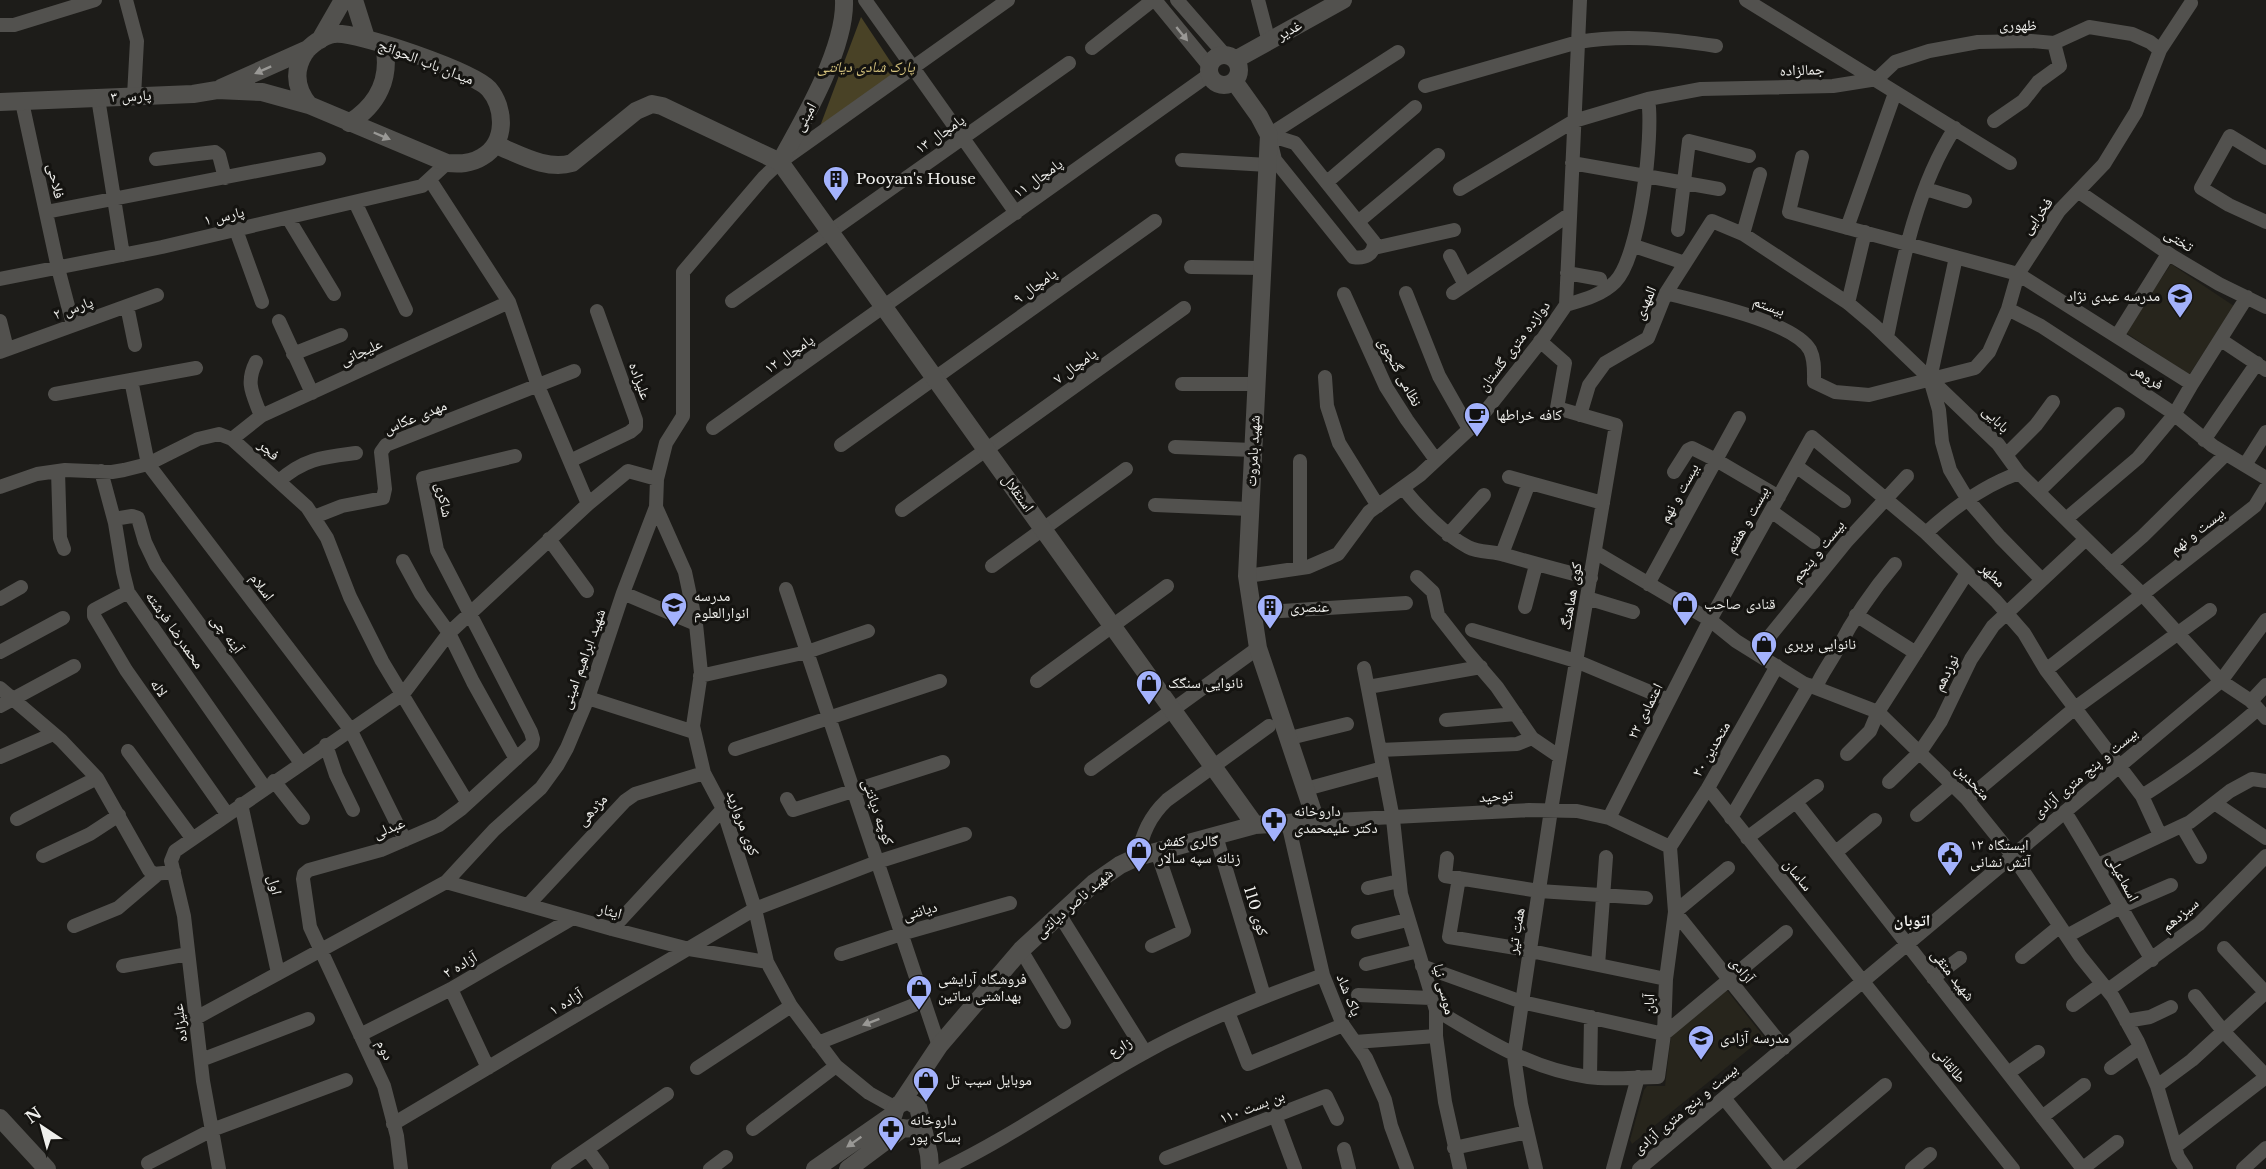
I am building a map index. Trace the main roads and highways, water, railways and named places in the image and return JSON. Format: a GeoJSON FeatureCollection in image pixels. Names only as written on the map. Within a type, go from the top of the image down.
{"type":"FeatureCollection","features":[{"type":"Feature","properties":{"kind":"main road"},"geometry":{"type":"LineString","coordinates":[[343,0],[301,61],[296,76],[301,96],[309,105],[447,163],[462,164],[473,161],[484,156],[496,145],[560,167],[572,163],[636,111],[652,104],[662,106],[780,162]]}},
{"type":"Feature","properties":{"kind":"main road"},"geometry":{"type":"LineString","coordinates":[[354,0],[366,38]]}},
{"type":"Feature","properties":{"kind":"main road","name":"امینی"},"geometry":{"type":"LineString","coordinates":[[780,162],[814,102],[838,38],[844,0]]}},
{"type":"Feature","properties":{"kind":"main road","name":"غدیر"},"geometry":{"type":"LineString","coordinates":[[1231,58],[1269,42],[1343,0]]}},
{"type":"Feature","properties":{"kind":"main road","name":"میدان باب الحوائج"},"geometry":{"type":"LineString","coordinates":[[217,90],[332,34],[366,38],[470,76],[487,87],[498,102],[501,115],[501,130],[496,145]]}},
{"type":"Feature","properties":{"kind":"main road"},"geometry":{"type":"LineString","coordinates":[[349,123],[366,110],[379,93],[385,73],[384,45]]}},
{"type":"Feature","properties":{"kind":"main road"},"geometry":{"type":"LineString","coordinates":[[1219,56],[1231,58],[1239,71],[1234,81],[1228,85],[1214,81],[1210,71],[1213,61],[1219,56]]}},
{"type":"Feature","properties":{"kind":"main road","name":"شهید بامروت"},"geometry":{"type":"LineString","coordinates":[[1234,81],[1259,116],[1269,135],[1247,576],[1258,648],[1316,821]]}},
{"type":"Feature","properties":{"kind":"main road","name":"پارس ۳"},"geometry":{"type":"LineString","coordinates":[[0,102],[193,94],[217,90],[262,92],[309,105]]}},
{"type":"Feature","properties":{"kind":"main road","name":"استقلال"},"geometry":{"type":"LineString","coordinates":[[780,162],[1256,825]]}},
{"type":"Feature","properties":{"kind":"main road","name":"شهید ناصر دیانتی"},"geometry":{"type":"LineString","coordinates":[[935,1169],[905,1115],[923,1070],[939,1046],[1021,950],[1059,914],[1094,883],[1120,865],[1137,857],[1256,825],[1316,821]]}},
{"type":"Feature","properties":{"kind":"main road"},"geometry":{"type":"LineString","coordinates":[[815,1169],[905,1115]]}},
{"type":"Feature","properties":{"kind":"main road"},"geometry":{"type":"LineString","coordinates":[[848,1169],[905,1115]]}},
{"type":"Feature","properties":{"kind":"main road"},"geometry":{"type":"LineString","coordinates":[[0,1118],[47,1169]]}},
{"type":"Feature","properties":{"kind":"place","name":"Pooyan's House"},"geometry":{"type":"Point","coordinates":[836,202]}},
{"type":"Feature","properties":{"kind":"place","name":"مدرسه عبدی نژاد"},"geometry":{"type":"Point","coordinates":[2180,319]}},
{"type":"Feature","properties":{"kind":"place","name":"کافه خراطها"},"geometry":{"type":"Point","coordinates":[1477,438]}},
{"type":"Feature","properties":{"kind":"place","name":"قنادی صاحب"},"geometry":{"type":"Point","coordinates":[1685,627]}},
{"type":"Feature","properties":{"kind":"place","name":"مدرسه انوارالعلوم"},"geometry":{"type":"Point","coordinates":[674,628]}},
{"type":"Feature","properties":{"kind":"place","name":"عنصری"},"geometry":{"type":"Point","coordinates":[1270,630]}},
{"type":"Feature","properties":{"kind":"place","name":"نانوایی بربری"},"geometry":{"type":"Point","coordinates":[1764,667]}},
{"type":"Feature","properties":{"kind":"place","name":"نانوایی سنگک"},"geometry":{"type":"Point","coordinates":[1149,706]}},
{"type":"Feature","properties":{"kind":"place","name":"داروخانه دکتر علیمحمدی"},"geometry":{"type":"Point","coordinates":[1274,843]}},
{"type":"Feature","properties":{"kind":"place","name":"گالری کفش زنانه سپه سالار"},"geometry":{"type":"Point","coordinates":[1139,873]}},
{"type":"Feature","properties":{"kind":"place","name":"ایستگاه ۱۲ آتش نشانی"},"geometry":{"type":"Point","coordinates":[1950,877]}},
{"type":"Feature","properties":{"kind":"place","name":"فروشگاه آرایشی بهداشتی ساتین"},"geometry":{"type":"Point","coordinates":[919,1011]}},
{"type":"Feature","properties":{"kind":"place","name":"مدرسه آزادی"},"geometry":{"type":"Point","coordinates":[1701,1061]}},
{"type":"Feature","properties":{"kind":"place","name":"موبایل سیب تل"},"geometry":{"type":"Point","coordinates":[926,1103]}},
{"type":"Feature","properties":{"kind":"place","name":"داروخانه بساک پور"},"geometry":{"type":"Point","coordinates":[891,1152]}},
{"type":"Feature","properties":{"kind":"district","name":"اتوبان"},"geometry":{"type":"Point","coordinates":[1912,920]}},
{"type":"Feature","properties":{"kind":"park label","name":"پارک شادی دیانتی"},"geometry":{"type":"Point","coordinates":[866,67]}}]}
